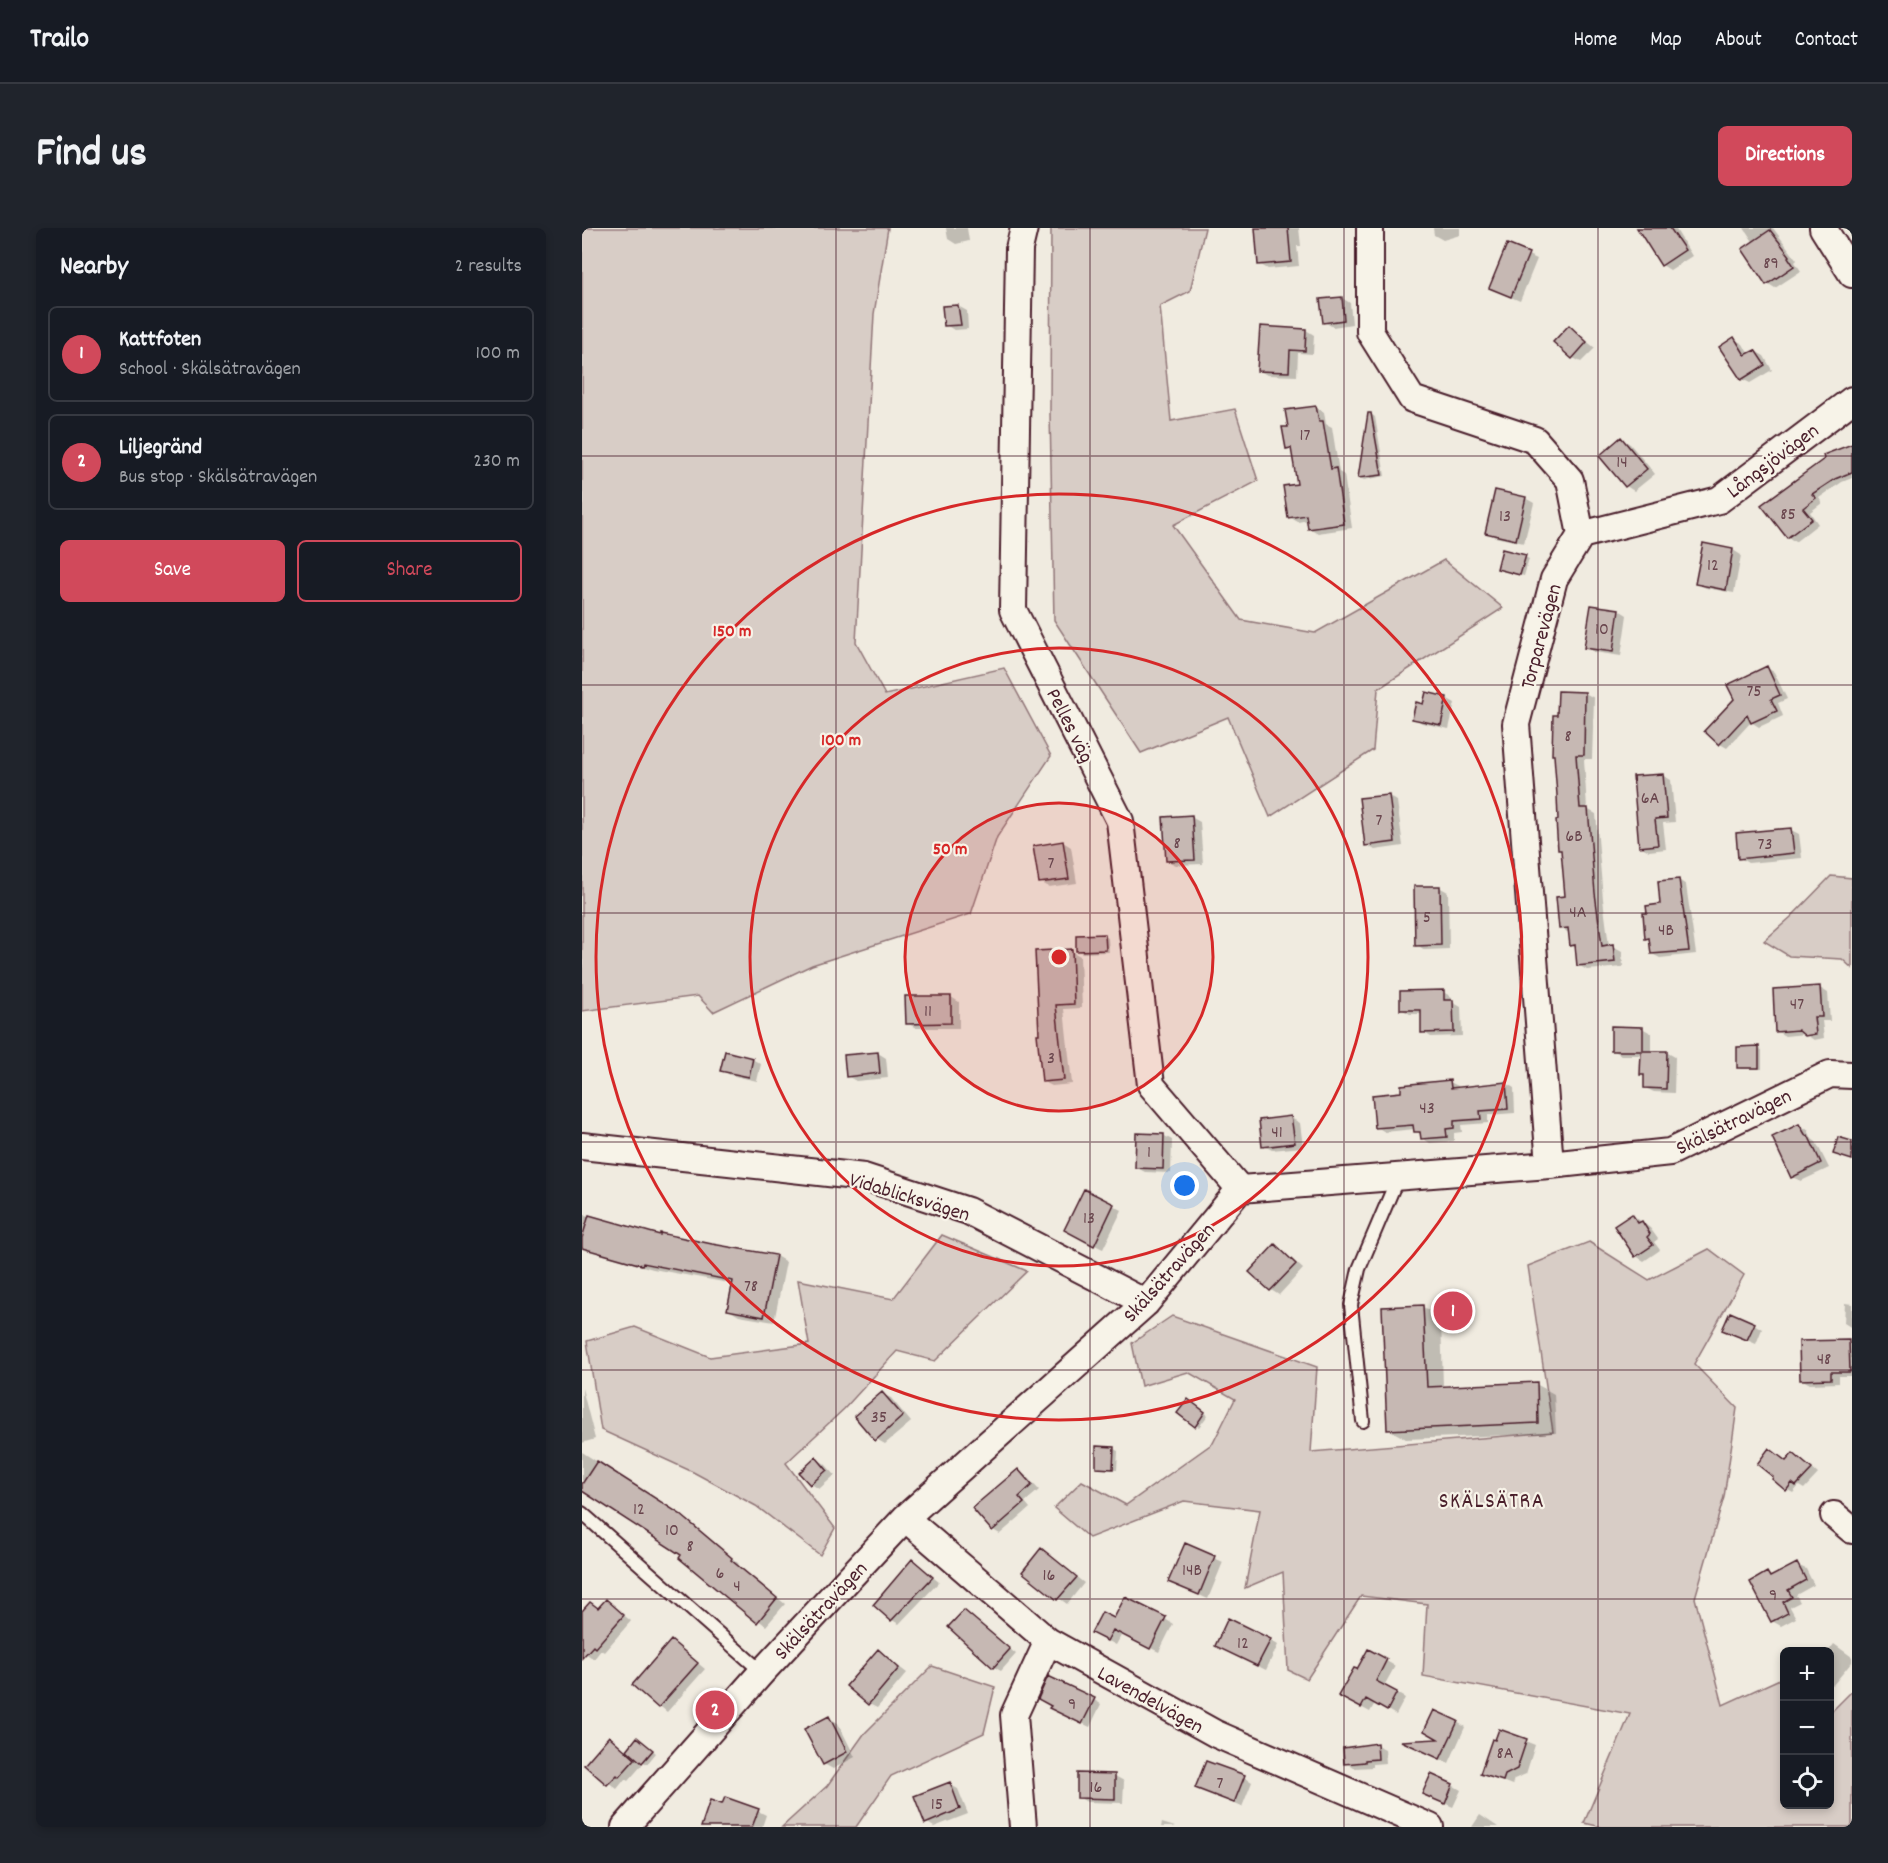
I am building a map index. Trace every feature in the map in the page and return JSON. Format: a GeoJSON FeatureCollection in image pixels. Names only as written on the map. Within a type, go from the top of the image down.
{"type":"FeatureCollection","features":[{"type":"Feature","properties":{"kind":"street","name":"Pelles väg"},"geometry":{"type":"LineString","coordinates":[[1024,228],[1019,249],[1013,610],[1120,821],[1151,1085],[1240,1189]]}},
{"type":"Feature","properties":{"kind":"street"},"geometry":{"type":"LineString","coordinates":[[1370,228],[1370,332],[1412,399],[1535,440],[1570,480],[1581,535]]}},
{"type":"Feature","properties":{"kind":"street"},"geometry":{"type":"LineString","coordinates":[[1823,228],[1852,274]]}},
{"type":"Feature","properties":{"kind":"street","name":"Långsjövägen"},"geometry":{"type":"LineString","coordinates":[[1581,535],[1719,500],[1852,400]]}},
{"type":"Feature","properties":{"kind":"street","name":"Torparevägen"},"geometry":{"type":"LineString","coordinates":[[1550,1165],[1516,724],[1554,579],[1581,535]]}},
{"type":"Feature","properties":{"kind":"street","name":"Skälsätravägen"},"geometry":{"type":"LineString","coordinates":[[626,1827],[762,1672],[905,1518],[1146,1303],[1240,1189],[1550,1165],[1670,1152],[1830,1074],[1852,1075]]}},
{"type":"Feature","properties":{"kind":"street","name":"Vidablicksvägen"},"geometry":{"type":"LineString","coordinates":[[582,1146],[864,1177],[968,1211],[1146,1303]]}},
{"type":"Feature","properties":{"kind":"street","name":"Lavendelvägen"},"geometry":{"type":"LineString","coordinates":[[905,1518],[1048,1641],[1215,1734],[1430,1827]]}},
{"type":"Feature","properties":{"kind":"street"},"geometry":{"type":"LineString","coordinates":[[1023,1827],[1014,1715],[1048,1641]]}},
{"type":"Feature","properties":{"kind":"lane"},"geometry":{"type":"LineString","coordinates":[[1363,1421],[1351,1305],[1359,1269],[1398,1177]]}},
{"type":"Feature","properties":{"kind":"lane"},"geometry":{"type":"LineString","coordinates":[[582,1513],[762,1672]]}},
{"type":"Feature","properties":{"kind":"shaded area"},"geometry":{"type":"Polygon","coordinates":[[[582,228],[888,228],[874,314],[856,642],[885,695],[1004,668],[1051,756],[997,837],[971,914],[812,965],[713,1012],[698,996],[582,1011],[582,228]]]}},
{"type":"Feature","properties":{"kind":"shaded area"},"geometry":{"type":"Polygon","coordinates":[[[1051,228],[1205,228],[1190,291],[1160,306],[1171,421],[1235,409],[1258,481],[1173,525],[1241,620],[1315,633],[1444,560],[1503,608],[1378,689],[1373,750],[1270,817],[1228,717],[1141,753],[1054,620],[1050,412],[1051,228]]]}},
{"type":"Feature","properties":{"kind":"shaded area"},"geometry":{"type":"Polygon","coordinates":[[[1831,876],[1852,878],[1852,968],[1842,959],[1789,956],[1764,941],[1831,876]]]}},
{"type":"Feature","properties":{"kind":"shaded area"},"geometry":{"type":"Polygon","coordinates":[[[942,1235],[1027,1271],[935,1361],[897,1351],[844,1409],[786,1463],[835,1528],[820,1555],[756,1506],[693,1472],[601,1430],[587,1341],[635,1327],[710,1357],[809,1344],[798,1280],[893,1299],[942,1235]]]}},
{"type":"Feature","properties":{"kind":"shaded area"},"geometry":{"type":"Polygon","coordinates":[[[1589,1242],[1649,1280],[1709,1249],[1744,1275],[1694,1364],[1737,1408],[1724,1497],[1695,1598],[1723,1705],[1780,1679],[1780,1809],[1834,1809],[1834,1709],[1852,1691],[1852,1827],[1602,1827],[1584,1823],[1630,1714],[1423,1676],[1427,1604],[1361,1596],[1307,1679],[1288,1670],[1283,1572],[1245,1588],[1260,1510],[1184,1501],[1089,1538],[1054,1508],[1082,1481],[1126,1505],[1213,1443],[1235,1399],[1188,1372],[1141,1386],[1132,1343],[1172,1316],[1317,1367],[1311,1452],[1553,1432],[1528,1266],[1589,1242]]]}},
{"type":"Feature","properties":{"kind":"shaded area"},"geometry":{"type":"Polygon","coordinates":[[[932,1666],[995,1687],[984,1733],[891,1776],[856,1827],[782,1827],[827,1786],[864,1734],[932,1666]]]}},
{"type":"Feature","properties":{"kind":"building"},"geometry":{"type":"Polygon","coordinates":[[[1255,228],[1288,228],[1291,262],[1258,265],[1255,228]]]}},
{"type":"Feature","properties":{"kind":"building"},"geometry":{"type":"Polygon","coordinates":[[[1637,228],[1670,228],[1685,250],[1661,266],[1637,228]]]}},
{"type":"Feature","properties":{"kind":"building"},"geometry":{"type":"Polygon","coordinates":[[[1770,230],[1790,256],[1788,257],[1794,266],[1766,285],[1742,249],[1770,230]]]}},
{"type":"Feature","properties":{"kind":"building"},"geometry":{"type":"Polygon","coordinates":[[[1507,244],[1529,253],[1511,297],[1489,288],[1507,244]]]}},
{"type":"Feature","properties":{"kind":"building"},"geometry":{"type":"Polygon","coordinates":[[[1342,297],[1344,320],[1323,323],[1320,299],[1342,297]]]}},
{"type":"Feature","properties":{"kind":"building"},"geometry":{"type":"Polygon","coordinates":[[[958,305],[961,325],[944,326],[942,306],[958,305]]]}},
{"type":"Feature","properties":{"kind":"building"},"geometry":{"type":"Polygon","coordinates":[[[1569,325],[1587,342],[1572,359],[1553,342],[1569,325]]]}},
{"type":"Feature","properties":{"kind":"building"},"geometry":{"type":"Polygon","coordinates":[[[1260,326],[1306,329],[1305,351],[1290,350],[1289,372],[1257,371],[1260,326]]]}},
{"type":"Feature","properties":{"kind":"building"},"geometry":{"type":"Polygon","coordinates":[[[1734,337],[1745,355],[1755,350],[1765,365],[1741,380],[1719,347],[1734,337]]]}},
{"type":"Feature","properties":{"kind":"building"},"geometry":{"type":"Polygon","coordinates":[[[1316,406],[1319,421],[1323,421],[1331,469],[1336,468],[1344,524],[1308,529],[1306,515],[1288,518],[1283,486],[1297,484],[1291,448],[1286,449],[1282,427],[1288,427],[1285,410],[1316,406]]]}},
{"type":"Feature","properties":{"kind":"building"},"geometry":{"type":"Polygon","coordinates":[[[1368,413],[1371,413],[1382,475],[1358,478],[1368,413]]]}},
{"type":"Feature","properties":{"kind":"building"},"geometry":{"type":"Polygon","coordinates":[[[1621,437],[1647,469],[1625,487],[1599,456],[1621,437]]]}},
{"type":"Feature","properties":{"kind":"building"},"geometry":{"type":"Polygon","coordinates":[[[1852,444],[1852,472],[1835,479],[1812,494],[1816,498],[1803,508],[1812,519],[1787,538],[1761,505],[1824,459],[1823,455],[1852,444]]]}},
{"type":"Feature","properties":{"kind":"building"},"geometry":{"type":"Polygon","coordinates":[[[1495,490],[1526,497],[1516,540],[1485,533],[1495,490]]]}},
{"type":"Feature","properties":{"kind":"building"},"geometry":{"type":"Polygon","coordinates":[[[1703,543],[1733,549],[1726,590],[1695,584],[1703,543]]]}},
{"type":"Feature","properties":{"kind":"building"},"geometry":{"type":"Polygon","coordinates":[[[1502,549],[1526,555],[1520,575],[1497,569],[1502,549]]]}},
{"type":"Feature","properties":{"kind":"building"},"geometry":{"type":"Polygon","coordinates":[[[1591,605],[1619,609],[1613,652],[1584,648],[1591,605]]]}},
{"type":"Feature","properties":{"kind":"building"},"geometry":{"type":"Polygon","coordinates":[[[1767,666],[1780,695],[1771,699],[1777,711],[1751,723],[1747,715],[1719,745],[1704,731],[1734,699],[1727,685],[1767,666]]]}},
{"type":"Feature","properties":{"kind":"building"},"geometry":{"type":"Polygon","coordinates":[[[1558,691],[1585,692],[1584,755],[1576,755],[1580,808],[1588,808],[1602,946],[1613,944],[1615,962],[1577,966],[1575,945],[1570,946],[1568,928],[1559,929],[1556,897],[1565,896],[1561,850],[1558,850],[1557,795],[1554,755],[1552,755],[1553,715],[1557,715],[1558,691]]]}},
{"type":"Feature","properties":{"kind":"building"},"geometry":{"type":"Polygon","coordinates":[[[1426,692],[1447,697],[1441,725],[1412,719],[1416,702],[1423,704],[1426,692]]]}},
{"type":"Feature","properties":{"kind":"building"},"geometry":{"type":"Polygon","coordinates":[[[1663,774],[1667,818],[1655,819],[1658,845],[1639,847],[1633,776],[1663,774]]]}},
{"type":"Feature","properties":{"kind":"building"},"geometry":{"type":"Polygon","coordinates":[[[1389,795],[1395,842],[1365,846],[1359,798],[1389,795]]]}},
{"type":"Feature","properties":{"kind":"building"},"geometry":{"type":"Polygon","coordinates":[[[1192,815],[1195,860],[1166,861],[1163,817],[1192,815]]]}},
{"type":"Feature","properties":{"kind":"building"},"geometry":{"type":"Polygon","coordinates":[[[1791,828],[1794,853],[1738,859],[1736,833],[1791,828]]]}},
{"type":"Feature","properties":{"kind":"building"},"geometry":{"type":"Polygon","coordinates":[[[1063,841],[1069,879],[1039,883],[1033,846],[1063,841]]]}},
{"type":"Feature","properties":{"kind":"building"},"geometry":{"type":"Polygon","coordinates":[[[1679,879],[1689,951],[1651,954],[1649,938],[1645,939],[1643,913],[1647,913],[1646,906],[1660,904],[1658,881],[1679,879]]]}},
{"type":"Feature","properties":{"kind":"building"},"geometry":{"type":"Polygon","coordinates":[[[1414,886],[1440,886],[1441,945],[1415,946],[1414,886]]]}},
{"type":"Feature","properties":{"kind":"building"},"geometry":{"type":"Polygon","coordinates":[[[1105,934],[1106,950],[1076,951],[1076,935],[1105,934]]]}},
{"type":"Feature","properties":{"kind":"building"},"geometry":{"type":"Polygon","coordinates":[[[1072,949],[1074,1004],[1056,1005],[1064,1080],[1042,1082],[1037,1034],[1039,1034],[1035,951],[1072,949]]]}},
{"type":"Feature","properties":{"kind":"building"},"geometry":{"type":"Polygon","coordinates":[[[1820,986],[1822,1017],[1814,1017],[1816,1034],[1805,1036],[1798,1030],[1775,1032],[1773,989],[1820,986]]]}},
{"type":"Feature","properties":{"kind":"building"},"geometry":{"type":"Polygon","coordinates":[[[1444,990],[1444,1000],[1453,1000],[1454,1032],[1421,1033],[1421,1010],[1400,1010],[1400,991],[1444,990]]]}},
{"type":"Feature","properties":{"kind":"building"},"geometry":{"type":"Polygon","coordinates":[[[905,996],[951,996],[951,1023],[906,1024],[905,996]]]}},
{"type":"Feature","properties":{"kind":"building"},"geometry":{"type":"Polygon","coordinates":[[[1611,1026],[1643,1027],[1643,1051],[1667,1051],[1666,1089],[1644,1088],[1644,1075],[1640,1075],[1641,1051],[1611,1051],[1611,1026]]]}},
{"type":"Feature","properties":{"kind":"building"},"geometry":{"type":"Polygon","coordinates":[[[1759,1046],[1759,1068],[1737,1068],[1737,1047],[1759,1046]]]}},
{"type":"Feature","properties":{"kind":"building"},"geometry":{"type":"Polygon","coordinates":[[[725,1051],[753,1058],[749,1077],[720,1071],[725,1051]]]}},
{"type":"Feature","properties":{"kind":"building"},"geometry":{"type":"Polygon","coordinates":[[[878,1052],[880,1073],[846,1077],[844,1055],[878,1052]]]}},
{"type":"Feature","properties":{"kind":"building"},"geometry":{"type":"Polygon","coordinates":[[[1450,1080],[1451,1088],[1506,1082],[1508,1109],[1480,1111],[1481,1119],[1454,1121],[1454,1128],[1446,1129],[1447,1137],[1421,1139],[1420,1132],[1414,1132],[1413,1125],[1375,1128],[1372,1095],[1401,1092],[1401,1085],[1450,1080]]]}},
{"type":"Feature","properties":{"kind":"building"},"geometry":{"type":"Polygon","coordinates":[[[1291,1116],[1295,1143],[1262,1147],[1259,1120],[1291,1116]]]}},
{"type":"Feature","properties":{"kind":"building"},"geometry":{"type":"Polygon","coordinates":[[[1799,1124],[1806,1136],[1808,1135],[1821,1163],[1791,1178],[1772,1137],[1799,1124]]]}},
{"type":"Feature","properties":{"kind":"building"},"geometry":{"type":"Polygon","coordinates":[[[1136,1133],[1164,1134],[1163,1169],[1135,1168],[1136,1133]]]}},
{"type":"Feature","properties":{"kind":"building"},"geometry":{"type":"Polygon","coordinates":[[[1838,1137],[1852,1141],[1852,1160],[1833,1154],[1838,1137]]]}},
{"type":"Feature","properties":{"kind":"building"},"geometry":{"type":"Polygon","coordinates":[[[1084,1189],[1114,1204],[1094,1246],[1064,1230],[1084,1189]]]}},
{"type":"Feature","properties":{"kind":"building"},"geometry":{"type":"Polygon","coordinates":[[[1632,1214],[1638,1223],[1642,1221],[1650,1234],[1647,1237],[1653,1245],[1635,1257],[1614,1226],[1632,1214]]]}},
{"type":"Feature","properties":{"kind":"building"},"geometry":{"type":"Polygon","coordinates":[[[589,1215],[660,1235],[660,1233],[776,1255],[764,1317],[727,1310],[733,1281],[643,1263],[642,1265],[582,1248],[582,1238],[589,1215]]]}},
{"type":"Feature","properties":{"kind":"building"},"geometry":{"type":"Polygon","coordinates":[[[1275,1244],[1296,1264],[1270,1291],[1249,1272],[1275,1244]]]}},
{"type":"Feature","properties":{"kind":"building"},"geometry":{"type":"Polygon","coordinates":[[[1423,1305],[1427,1387],[1537,1382],[1538,1423],[1387,1430],[1382,1307],[1423,1305]]]}},
{"type":"Feature","properties":{"kind":"building"},"geometry":{"type":"Polygon","coordinates":[[[1730,1312],[1755,1323],[1747,1340],[1722,1330],[1730,1312]]]}},
{"type":"Feature","properties":{"kind":"building"},"geometry":{"type":"Polygon","coordinates":[[[1849,1340],[1850,1372],[1831,1372],[1831,1379],[1800,1380],[1799,1341],[1849,1340]]]}},
{"type":"Feature","properties":{"kind":"building"},"geometry":{"type":"Polygon","coordinates":[[[882,1392],[903,1416],[875,1441],[854,1416],[882,1392]]]}},
{"type":"Feature","properties":{"kind":"building"},"geometry":{"type":"Polygon","coordinates":[[[1188,1399],[1205,1412],[1195,1427],[1177,1413],[1188,1399]]]}},
{"type":"Feature","properties":{"kind":"building"},"geometry":{"type":"Polygon","coordinates":[[[1096,1446],[1114,1447],[1113,1469],[1096,1468],[1096,1446]]]}},
{"type":"Feature","properties":{"kind":"building"},"geometry":{"type":"Polygon","coordinates":[[[1769,1448],[1786,1461],[1793,1453],[1812,1469],[1796,1486],[1792,1483],[1786,1491],[1757,1464],[1769,1448]]]}},
{"type":"Feature","properties":{"kind":"building"},"geometry":{"type":"Polygon","coordinates":[[[816,1457],[827,1470],[810,1485],[799,1473],[816,1457]]]}},
{"type":"Feature","properties":{"kind":"building"},"geometry":{"type":"Polygon","coordinates":[[[597,1461],[680,1514],[777,1598],[757,1623],[679,1558],[681,1555],[582,1491],[582,1484],[597,1461]]]}},
{"type":"Feature","properties":{"kind":"building"},"geometry":{"type":"Polygon","coordinates":[[[1018,1469],[1032,1485],[1019,1497],[1024,1503],[992,1531],[972,1508],[1018,1469]]]}},
{"type":"Feature","properties":{"kind":"building"},"geometry":{"type":"Polygon","coordinates":[[[1185,1543],[1215,1556],[1199,1595],[1168,1582],[1185,1543]]]}},
{"type":"Feature","properties":{"kind":"building"},"geometry":{"type":"Polygon","coordinates":[[[1041,1548],[1077,1577],[1057,1600],[1022,1572],[1041,1548]]]}},
{"type":"Feature","properties":{"kind":"building"},"geometry":{"type":"Polygon","coordinates":[[[912,1559],[933,1577],[891,1621],[873,1605],[912,1559]]]}},
{"type":"Feature","properties":{"kind":"building"},"geometry":{"type":"Polygon","coordinates":[[[1797,1563],[1806,1580],[1788,1590],[1792,1597],[1783,1602],[1788,1613],[1771,1622],[1750,1582],[1767,1572],[1770,1577],[1797,1563]]]}},
{"type":"Feature","properties":{"kind":"building"},"geometry":{"type":"Polygon","coordinates":[[[1125,1597],[1166,1617],[1150,1649],[1113,1630],[1107,1641],[1091,1633],[1102,1612],[1114,1618],[1125,1597]]]}},
{"type":"Feature","properties":{"kind":"building"},"geometry":{"type":"Polygon","coordinates":[[[606,1599],[624,1615],[595,1648],[593,1646],[582,1658],[582,1611],[590,1602],[598,1608],[606,1599]]]}},
{"type":"Feature","properties":{"kind":"building"},"geometry":{"type":"Polygon","coordinates":[[[964,1610],[1010,1649],[993,1668],[948,1627],[964,1610]]]}},
{"type":"Feature","properties":{"kind":"building"},"geometry":{"type":"Polygon","coordinates":[[[1228,1618],[1271,1639],[1257,1666],[1215,1646],[1228,1618]]]}},
{"type":"Feature","properties":{"kind":"building"},"geometry":{"type":"Polygon","coordinates":[[[671,1640],[698,1663],[658,1708],[632,1685],[671,1640]]]}},
{"type":"Feature","properties":{"kind":"building"},"geometry":{"type":"Polygon","coordinates":[[[878,1649],[899,1668],[868,1705],[846,1686],[878,1649]]]}},
{"type":"Feature","properties":{"kind":"building"},"geometry":{"type":"Polygon","coordinates":[[[1368,1649],[1387,1659],[1376,1681],[1397,1692],[1387,1711],[1366,1699],[1361,1708],[1338,1696],[1368,1649]]]}},
{"type":"Feature","properties":{"kind":"building"},"geometry":{"type":"Polygon","coordinates":[[[1048,1676],[1095,1698],[1082,1724],[1049,1708],[1051,1706],[1038,1699],[1048,1676]]]}},
{"type":"Feature","properties":{"kind":"building"},"geometry":{"type":"Polygon","coordinates":[[[1434,1710],[1458,1721],[1440,1759],[1401,1741],[1438,1739],[1424,1731],[1434,1710]]]}},
{"type":"Feature","properties":{"kind":"building"},"geometry":{"type":"Polygon","coordinates":[[[829,1716],[847,1752],[823,1765],[804,1729],[829,1716]]]}},
{"type":"Feature","properties":{"kind":"building"},"geometry":{"type":"Polygon","coordinates":[[[1499,1729],[1527,1739],[1517,1769],[1505,1775],[1503,1781],[1480,1774],[1492,1739],[1495,1740],[1499,1729]]]}},
{"type":"Feature","properties":{"kind":"building"},"geometry":{"type":"Polygon","coordinates":[[[609,1736],[635,1759],[619,1777],[617,1775],[607,1785],[584,1765],[609,1736]]]}},
{"type":"Feature","properties":{"kind":"building"},"geometry":{"type":"Polygon","coordinates":[[[637,1737],[653,1750],[642,1763],[627,1750],[637,1737]]]}},
{"type":"Feature","properties":{"kind":"building"},"geometry":{"type":"Polygon","coordinates":[[[1377,1743],[1378,1759],[1344,1764],[1343,1748],[1377,1743]]]}},
{"type":"Feature","properties":{"kind":"building"},"geometry":{"type":"Polygon","coordinates":[[[1206,1761],[1245,1775],[1234,1803],[1195,1788],[1206,1761]]]}},
{"type":"Feature","properties":{"kind":"building"},"geometry":{"type":"Polygon","coordinates":[[[1077,1773],[1115,1774],[1115,1799],[1077,1798],[1077,1773]]]}},
{"type":"Feature","properties":{"kind":"building"},"geometry":{"type":"Polygon","coordinates":[[[1431,1774],[1453,1784],[1445,1804],[1422,1794],[1431,1774]]]}},
{"type":"Feature","properties":{"kind":"building"},"geometry":{"type":"Polygon","coordinates":[[[950,1782],[960,1809],[925,1824],[914,1796],[950,1782]]]}},
{"type":"Feature","properties":{"kind":"building"},"geometry":{"type":"Polygon","coordinates":[[[725,1797],[759,1809],[752,1827],[701,1827],[710,1800],[722,1804],[725,1797]]]}},
{"type":"Feature","properties":{"kind":"place","name":"Kattfoten"},"geometry":{"type":"Point","coordinates":[1453,1311]}},
{"type":"Feature","properties":{"kind":"place","name":"Liljegränd"},"geometry":{"type":"Point","coordinates":[715,1710]}},
{"type":"Feature","properties":{"kind":"district","name":"SKÄLSÄTRA"},"geometry":{"type":"Point","coordinates":[1492,1499]}}]}
